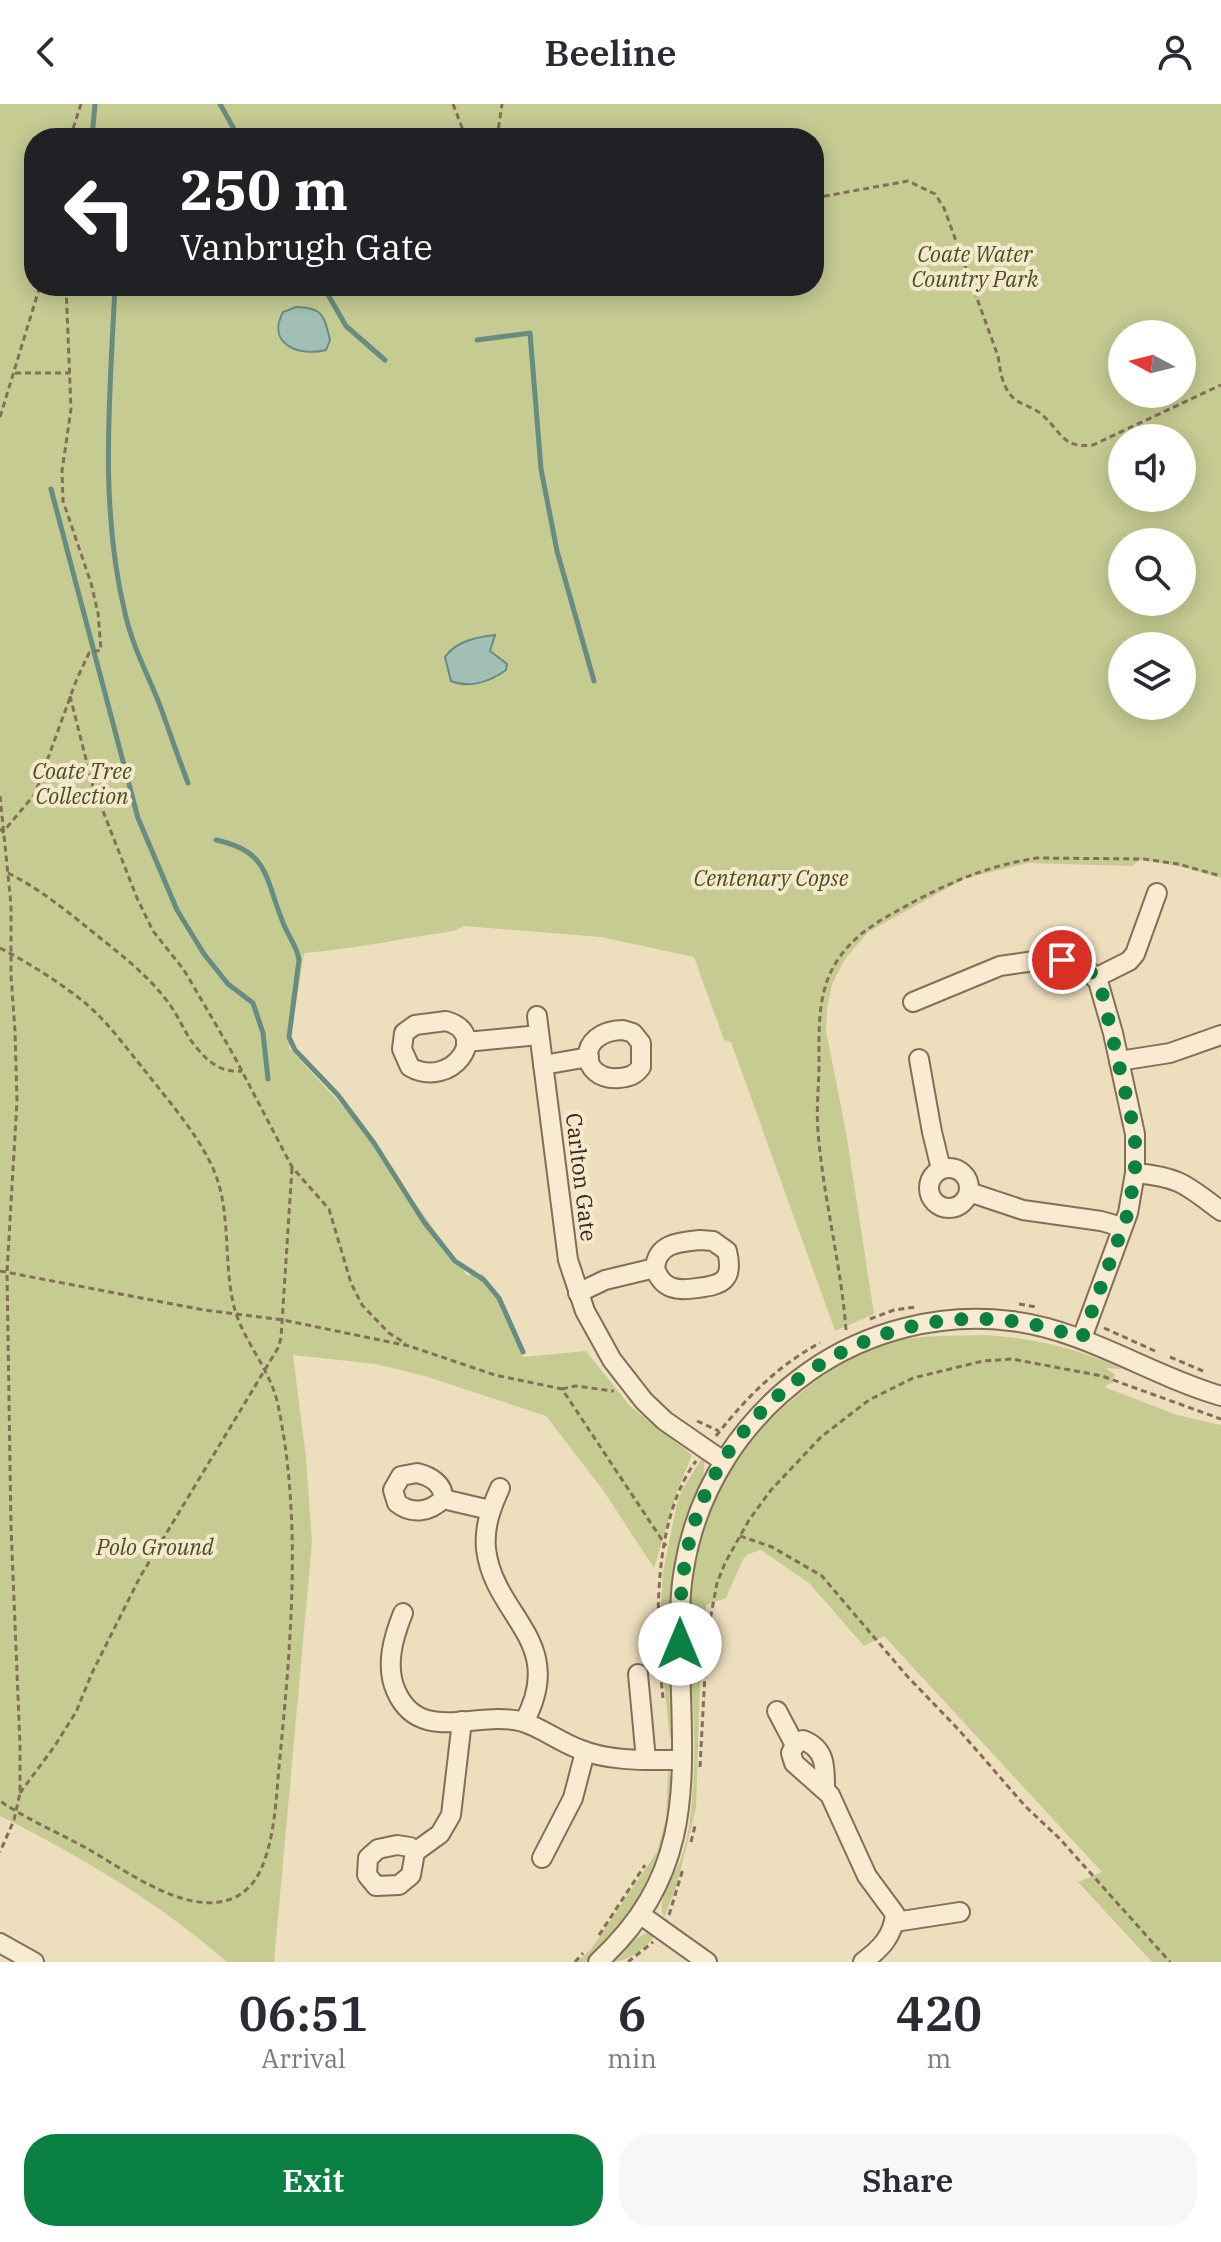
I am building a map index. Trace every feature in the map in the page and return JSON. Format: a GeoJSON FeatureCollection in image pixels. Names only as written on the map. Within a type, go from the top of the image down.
{"type":"FeatureCollection","features":[{"type":"Feature","properties":{"kind":"street"},"geometry":{"type":"LineString","coordinates":[[1095,978],[1129,961],[1135,954],[1157,893]]}},
{"type":"Feature","properties":{"kind":"street"},"geometry":{"type":"LineString","coordinates":[[913,1002],[1000,966],[1021,963],[1073,961],[1082,964],[1095,978],[1102,992],[1135,1134],[1135,1173],[1122,1227],[1085,1330]]}},
{"type":"Feature","properties":{"kind":"street"},"geometry":{"type":"LineString","coordinates":[[1021,963],[1024,983]]}},
{"type":"Feature","properties":{"kind":"street","name":"Carlton Gate"},"geometry":{"type":"LineString","coordinates":[[466,1042],[538,1026],[568,1260],[578,1293],[597,1335],[628,1383],[665,1421],[707,1447],[723,1461]]}},
{"type":"Feature","properties":{"kind":"street"},"geometry":{"type":"LineString","coordinates":[[1119,1061],[1170,1053],[1221,1035]]}},
{"type":"Feature","properties":{"kind":"street"},"geometry":{"type":"LineString","coordinates":[[543,1065],[589,1057]]}},
{"type":"Feature","properties":{"kind":"street"},"geometry":{"type":"LineString","coordinates":[[919,1059],[941,1169]]}},
{"type":"Feature","properties":{"kind":"street"},"geometry":{"type":"LineString","coordinates":[[948,1167],[961,1171],[969,1182],[965,1201],[954,1208],[935,1203],[929,1191],[931,1178],[941,1169],[948,1167]]}},
{"type":"Feature","properties":{"kind":"street"},"geometry":{"type":"LineString","coordinates":[[1135,1173],[1180,1181],[1221,1211]]}},
{"type":"Feature","properties":{"kind":"street"},"geometry":{"type":"LineString","coordinates":[[969,1192],[1023,1210],[1122,1227]]}},
{"type":"Feature","properties":{"kind":"street"},"geometry":{"type":"LineString","coordinates":[[578,1293],[605,1280],[655,1268]]}},
{"type":"Feature","properties":{"kind":"street"},"geometry":{"type":"LineString","coordinates":[[594,1954],[641,1915],[669,1858],[680,1807],[683,1570],[695,1522],[723,1461],[769,1404],[792,1384],[851,1346],[886,1333],[947,1321],[979,1319],[1085,1330],[1216,1395]]}},
{"type":"Feature","properties":{"kind":"street"},"geometry":{"type":"LineString","coordinates":[[500,1488],[490,1510],[486,1538],[490,1563],[498,1584],[529,1635],[536,1659],[537,1688],[524,1722]]}},
{"type":"Feature","properties":{"kind":"street"},"geometry":{"type":"LineString","coordinates":[[443,1499],[490,1510]]}},
{"type":"Feature","properties":{"kind":"street"},"geometry":{"type":"LineString","coordinates":[[403,1613],[393,1641],[391,1677],[399,1698],[410,1714],[421,1720],[484,1718],[524,1722],[585,1752],[607,1757],[682,1760]]}},
{"type":"Feature","properties":{"kind":"street"},"geometry":{"type":"LineString","coordinates":[[638,1674],[646,1760]]}},
{"type":"Feature","properties":{"kind":"street"},"geometry":{"type":"LineString","coordinates":[[777,1711],[795,1745],[791,1753],[794,1763],[825,1789],[867,1876],[895,1914],[895,1922],[884,1945],[863,1962]]}},
{"type":"Feature","properties":{"kind":"street"},"geometry":{"type":"LineString","coordinates":[[415,1852],[440,1834],[451,1815],[462,1721]]}},
{"type":"Feature","properties":{"kind":"street"},"geometry":{"type":"LineString","coordinates":[[542,1858],[573,1798],[585,1752]]}},
{"type":"Feature","properties":{"kind":"street"},"geometry":{"type":"LineString","coordinates":[[895,1922],[960,1912]]}},
{"type":"Feature","properties":{"kind":"street"},"geometry":{"type":"LineString","coordinates":[[641,1915],[707,1962]]}},
{"type":"Feature","properties":{"kind":"street"},"geometry":{"type":"LineString","coordinates":[[0,1943],[34,1962]]}},
{"type":"Feature","properties":{"kind":"path"},"geometry":{"type":"LineString","coordinates":[[73,128],[81,104]]}},
{"type":"Feature","properties":{"kind":"path"},"geometry":{"type":"LineString","coordinates":[[453,104],[462,128]]}},
{"type":"Feature","properties":{"kind":"path"},"geometry":{"type":"LineString","coordinates":[[498,128],[502,104]]}},
{"type":"Feature","properties":{"kind":"path"},"geometry":{"type":"LineString","coordinates":[[824,196],[908,181],[935,194],[944,208],[998,356],[1007,391],[1018,402],[1039,412],[1065,440],[1078,445],[1093,445],[1221,385]]}},
{"type":"Feature","properties":{"kind":"path"},"geometry":{"type":"LineString","coordinates":[[0,417],[36,296]]}},
{"type":"Feature","properties":{"kind":"path"},"geometry":{"type":"LineString","coordinates":[[2,830],[35,794],[89,653],[101,650],[98,613],[91,583],[63,501],[62,471],[71,409],[66,296]]}},
{"type":"Feature","properties":{"kind":"path"},"geometry":{"type":"LineString","coordinates":[[15,373],[70,373]]}},
{"type":"Feature","properties":{"kind":"path"},"geometry":{"type":"LineString","coordinates":[[70,696],[92,783],[153,931],[184,970],[292,1167],[329,1209],[351,1283],[362,1305],[389,1333],[409,1346]]}},
{"type":"Feature","properties":{"kind":"path"},"geometry":{"type":"LineString","coordinates":[[0,796],[11,905],[10,953],[17,1101],[7,1272],[11,1527],[20,1697],[20,1793],[14,1820],[0,1852]]}},
{"type":"Feature","properties":{"kind":"path"},"geometry":{"type":"LineString","coordinates":[[0,856],[5,846]]}},
{"type":"Feature","properties":{"kind":"path"},"geometry":{"type":"LineString","coordinates":[[7,872],[60,904],[130,963],[171,1006],[185,1033],[201,1054],[221,1070],[229,1073],[242,1071]]}},
{"type":"Feature","properties":{"kind":"path"},"geometry":{"type":"LineString","coordinates":[[0,948],[85,1003],[98,1016],[176,1110],[210,1161],[220,1189],[235,1314],[272,1381],[279,1407],[289,1478],[290,1603],[276,1800],[270,1839],[262,1868],[254,1881],[230,1900],[207,1903],[182,1898],[134,1876],[0,1801]]}},
{"type":"Feature","properties":{"kind":"path"},"geometry":{"type":"LineString","coordinates":[[20,1793],[76,1712],[140,1577],[278,1348],[283,1320],[292,1167]]}},
{"type":"Feature","properties":{"kind":"path"},"geometry":{"type":"LineString","coordinates":[[0,1271],[283,1320],[409,1346],[495,1375],[562,1389],[575,1386],[619,1391]]}},
{"type":"Feature","properties":{"kind":"path"},"geometry":{"type":"LineString","coordinates":[[1013,1303],[1046,1309]]}},
{"type":"Feature","properties":{"kind":"path"},"geometry":{"type":"LineString","coordinates":[[866,1321],[894,1310],[921,1306]]}},
{"type":"Feature","properties":{"kind":"path"},"geometry":{"type":"LineString","coordinates":[[836,1334],[856,1325]]}},
{"type":"Feature","properties":{"kind":"path"},"geometry":{"type":"LineString","coordinates":[[1085,1330],[1215,1376],[1216,1395],[1203,1414]]}},
{"type":"Feature","properties":{"kind":"path"},"geometry":{"type":"LineString","coordinates":[[663,1703],[657,1615],[666,1546],[680,1489],[693,1465],[740,1406],[802,1352],[825,1340]]}},
{"type":"Feature","properties":{"kind":"path"},"geometry":{"type":"LineString","coordinates":[[1170,1962],[907,1676],[822,1576],[772,1547],[740,1536],[771,1490],[821,1437],[845,1417],[869,1400],[913,1378],[958,1366],[1012,1359],[1087,1373],[1131,1385],[1221,1419]]}},
{"type":"Feature","properties":{"kind":"path"},"geometry":{"type":"LineString","coordinates":[[562,1389],[666,1546]]}},
{"type":"Feature","properties":{"kind":"path"},"geometry":{"type":"LineString","coordinates":[[595,1940],[652,1856]]}},
{"type":"Feature","properties":{"kind":"path"},"geometry":{"type":"LineString","coordinates":[[575,1962],[594,1954]]}},
{"type":"Feature","properties":{"kind":"green space"},"geometry":{"type":"Polygon","coordinates":[[[0,104],[1221,104],[1221,878],[1179,866],[1140,860],[1132,866],[1028,863],[966,878],[868,932],[845,959],[832,984],[826,1031],[846,1132],[874,1314],[835,1331],[731,1042],[724,1040],[694,957],[601,937],[464,926],[454,931],[304,953],[289,1048],[352,1116],[467,1275],[483,1274],[509,1317],[523,1357],[586,1351],[630,1406],[692,1455],[678,1489],[654,1568],[603,1490],[546,1416],[425,1376],[376,1364],[293,1355],[306,1458],[312,1542],[274,1962],[227,1962],[175,1920],[118,1882],[0,1816],[0,104]]]}},
{"type":"Feature","properties":{"kind":"green space"},"geometry":{"type":"Polygon","coordinates":[[[984,1335],[1054,1345],[1088,1355],[1122,1369],[1105,1368],[1115,1374],[1113,1382],[1104,1387],[1177,1415],[1221,1425],[1221,1962],[1152,1962],[1078,1882],[1102,1872],[884,1636],[864,1646],[809,1583],[761,1550],[743,1559],[726,1598],[706,1605],[696,1808],[676,1888],[664,1917],[662,1903],[684,1850],[693,1794],[689,1635],[691,1581],[708,1510],[728,1469],[755,1435],[792,1400],[852,1358],[898,1341],[984,1335]]]}},
{"type":"Feature","properties":{"kind":"green space"},"geometry":{"type":"Polygon","coordinates":[[[703,1457],[703,1476],[681,1540],[673,1586],[674,1726],[670,1739],[659,1635],[663,1572],[677,1503],[703,1457]]]}},
{"type":"Feature","properties":{"kind":"green space"},"geometry":{"type":"Polygon","coordinates":[[[668,1771],[673,1784],[670,1821],[665,1842],[641,1900],[617,1932],[585,1962],[577,1962],[591,1949],[657,1852],[666,1819],[668,1771]]]}},
{"type":"Feature","properties":{"kind":"green space"},"geometry":{"type":"Polygon","coordinates":[[[654,1933],[654,1937],[639,1951],[628,1958],[609,1962],[633,1940],[654,1933]]]}},
{"type":"Feature","properties":{"kind":"water"},"geometry":{"type":"Polygon","coordinates":[[[296,307],[321,314],[330,340],[326,350],[306,352],[288,346],[282,340],[279,323],[283,312],[296,307]]]}},
{"type":"Feature","properties":{"kind":"water"},"geometry":{"type":"Polygon","coordinates":[[[495,635],[490,651],[507,664],[506,670],[480,683],[451,681],[445,657],[467,641],[495,635]]]}},
{"type":"Feature","properties":{"kind":"waterway"},"geometry":{"type":"LineString","coordinates":[[93,128],[95,104]]}},
{"type":"Feature","properties":{"kind":"waterway"},"geometry":{"type":"LineString","coordinates":[[220,104],[233,128]]}},
{"type":"Feature","properties":{"kind":"waterway"},"geometry":{"type":"LineString","coordinates":[[115,296],[108,450],[117,573],[132,636],[188,783]]}},
{"type":"Feature","properties":{"kind":"waterway"},"geometry":{"type":"LineString","coordinates":[[329,296],[346,326],[385,360]]}},
{"type":"Feature","properties":{"kind":"waterway"},"geometry":{"type":"LineString","coordinates":[[477,340],[530,333],[541,469],[557,551],[594,681]]}},
{"type":"Feature","properties":{"kind":"waterway"},"geometry":{"type":"LineString","coordinates":[[51,489],[138,818],[177,910],[204,954],[228,984],[253,1003],[263,1033],[268,1079]]}},
{"type":"Feature","properties":{"kind":"waterway"},"geometry":{"type":"LineString","coordinates":[[216,840],[246,851],[256,859],[268,879],[296,950],[299,960],[289,1037],[295,1050],[338,1095],[374,1143],[424,1222],[455,1261],[484,1280],[499,1298],[523,1352]]}},
{"type":"Feature","properties":{"kind":"route"},"geometry":{"type":"LineString","coordinates":[[680,1644],[683,1570],[695,1522],[707,1494],[723,1461],[741,1435],[792,1384],[851,1346],[886,1333],[947,1321],[1010,1320],[1082,1338],[1128,1213],[1135,1173],[1135,1134],[1098,981],[1082,964],[1062,960]]}},
{"type":"Feature","properties":{"kind":"park label","name":"Coate Water Country Park"},"geometry":{"type":"Point","coordinates":[975,266]}},
{"type":"Feature","properties":{"kind":"park label","name":"Coate Tree Collection"},"geometry":{"type":"Point","coordinates":[82,782]}},
{"type":"Feature","properties":{"kind":"park label","name":"Centenary Copse"},"geometry":{"type":"Point","coordinates":[771,877]}},
{"type":"Feature","properties":{"kind":"park label","name":"Polo Ground"},"geometry":{"type":"Point","coordinates":[155,1546]}}]}
